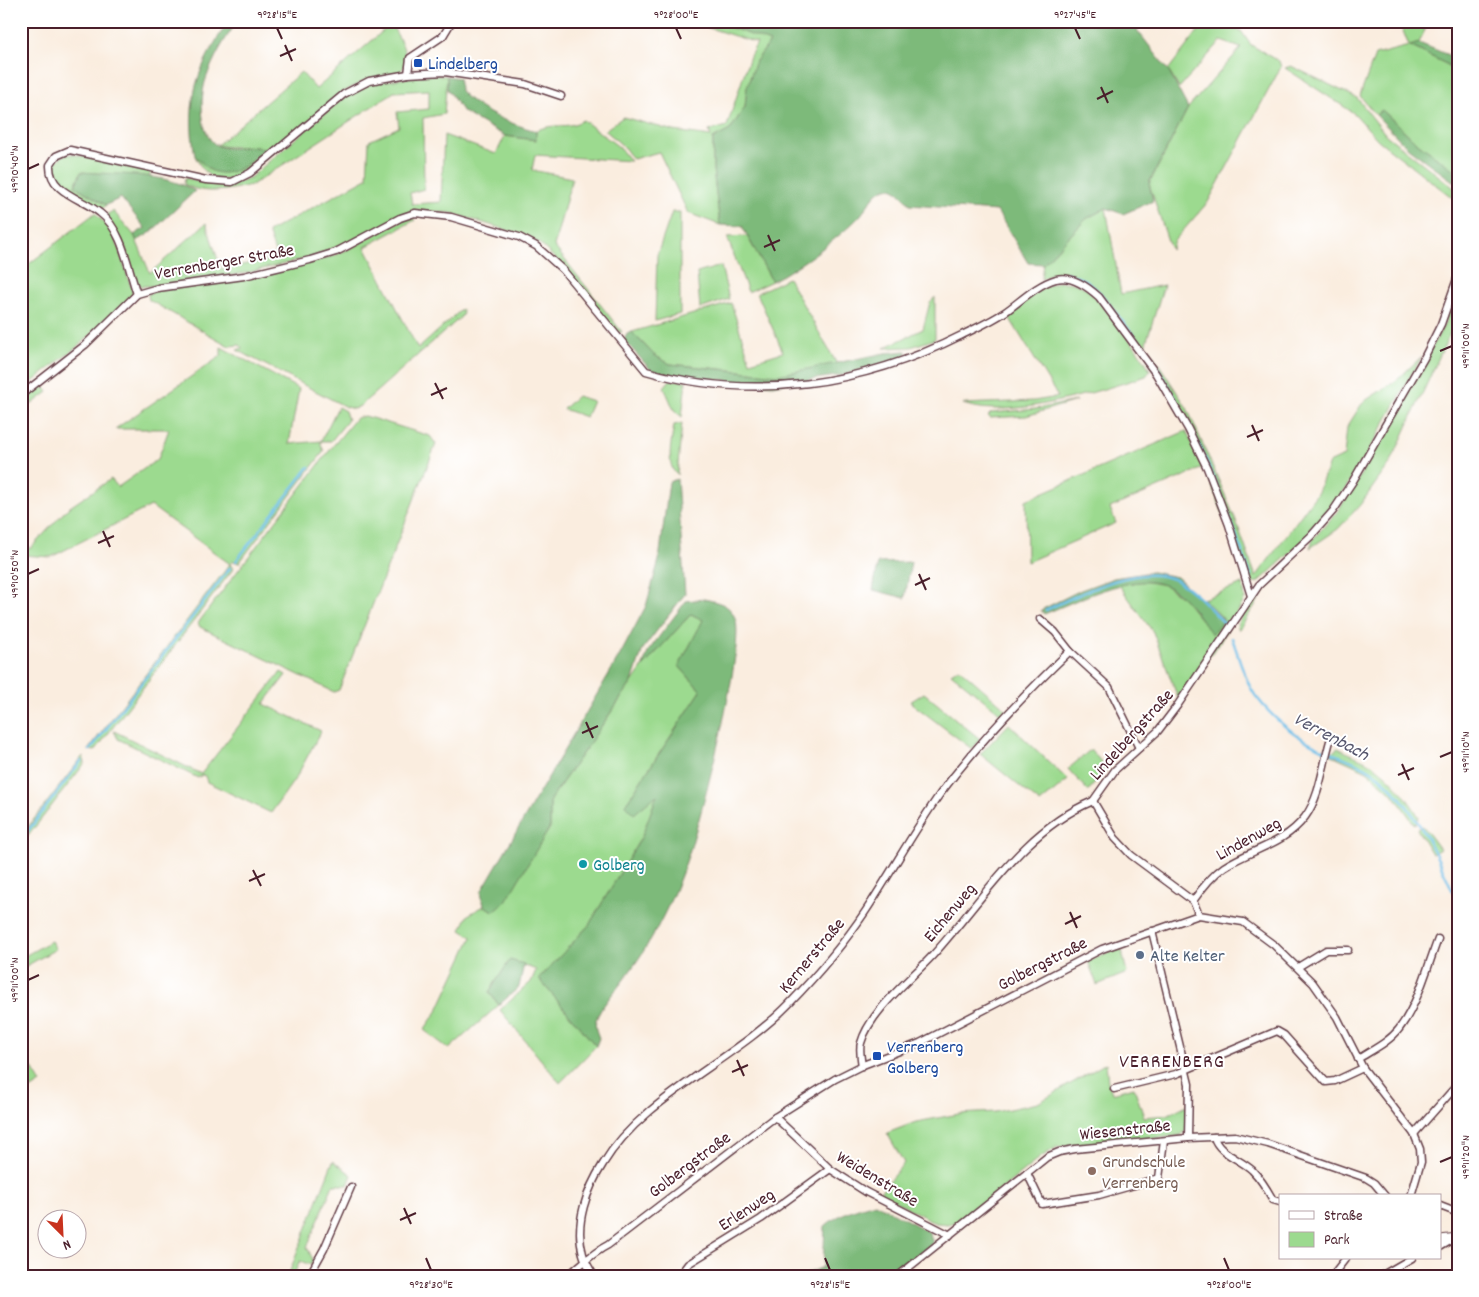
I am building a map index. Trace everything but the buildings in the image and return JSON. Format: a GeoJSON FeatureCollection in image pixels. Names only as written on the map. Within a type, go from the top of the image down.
{"type":"FeatureCollection","features":[{"type":"Feature","properties":{"kind":"street"},"geometry":{"type":"LineString","coordinates":[[408,74],[410,58],[443,36],[452,21]]}},
{"type":"Feature","properties":{"kind":"street"},"geometry":{"type":"LineString","coordinates":[[138,294],[114,230],[102,214],[58,187],[52,180],[50,165],[56,156],[70,150],[206,180],[232,182],[250,174],[344,94],[369,81],[408,74],[445,72],[525,84],[561,96]]}},
{"type":"Feature","properties":{"kind":"street","name":"Verrenberger Straße"},"geometry":{"type":"LineString","coordinates":[[21,395],[85,345],[138,294],[158,288],[244,276],[310,260],[353,243],[400,218],[414,213],[434,214],[497,230],[519,237],[536,246],[563,270],[646,371],[732,386],[773,388],[843,378],[940,346],[1003,313],[1043,285],[1057,279],[1073,280],[1088,287],[1099,297],[1156,374],[1174,402],[1207,468],[1229,525],[1251,596]]}},
{"type":"Feature","properties":{"kind":"street","name":"Lindelbergstraße"},"geometry":{"type":"LineString","coordinates":[[1193,901],[1131,855],[1106,827],[1093,801],[1115,770],[1158,731],[1200,675],[1259,585],[1333,511],[1353,481],[1424,358],[1440,324],[1458,276]]}},
{"type":"Feature","properties":{"kind":"street"},"geometry":{"type":"LineString","coordinates":[[1040,619],[1056,632],[1070,651],[1109,687],[1139,748]]}},
{"type":"Feature","properties":{"kind":"street","name":"Kernerstraße"},"geometry":{"type":"LineString","coordinates":[[594,1276],[586,1261],[581,1244],[584,1204],[592,1182],[604,1161],[633,1127],[661,1103],[749,1040],[788,1005],[826,963],[864,913],[940,794],[1035,684],[1070,651]]}},
{"type":"Feature","properties":{"kind":"street","name":"Lindenweg"},"geometry":{"type":"LineString","coordinates":[[1193,901],[1210,878],[1225,866],[1275,843],[1294,829],[1305,817],[1313,802],[1330,741]]}},
{"type":"Feature","properties":{"kind":"street","name":"Eichenweg"},"geometry":{"type":"LineString","coordinates":[[862,1066],[861,1044],[870,1025],[884,1006],[934,954],[1012,859],[1057,820],[1093,801]]}},
{"type":"Feature","properties":{"kind":"street"},"geometry":{"type":"LineString","coordinates":[[1193,901],[1199,915]]}},
{"type":"Feature","properties":{"kind":"street","name":"Golbergstraße"},"geometry":{"type":"LineString","coordinates":[[567,1276],[586,1261],[592,1252],[608,1245],[775,1117],[804,1097],[862,1066],[920,1043],[1102,949],[1199,915],[1243,922],[1298,967],[1313,983],[1336,1016],[1363,1068],[1414,1134],[1420,1149],[1421,1162],[1412,1194]]}},
{"type":"Feature","properties":{"kind":"street"},"geometry":{"type":"LineString","coordinates":[[1152,931],[1187,1070],[1190,1102],[1188,1138]]}},
{"type":"Feature","properties":{"kind":"street"},"geometry":{"type":"LineString","coordinates":[[1358,1059],[1380,1046],[1399,1029],[1410,1009],[1438,939]]}},
{"type":"Feature","properties":{"kind":"street"},"geometry":{"type":"LineString","coordinates":[[1298,967],[1326,950],[1348,950]]}},
{"type":"Feature","properties":{"kind":"street"},"geometry":{"type":"LineString","coordinates":[[1114,1089],[1187,1070],[1277,1031],[1284,1036],[1326,1082],[1335,1081],[1363,1068]]}},
{"type":"Feature","properties":{"kind":"street"},"geometry":{"type":"LineString","coordinates":[[1414,1134],[1458,1084]]}},
{"type":"Feature","properties":{"kind":"street","name":"Weidenstraße"},"geometry":{"type":"LineString","coordinates":[[775,1117],[830,1169],[866,1192],[950,1235]]}},
{"type":"Feature","properties":{"kind":"street","name":"Wiesenstraße"},"geometry":{"type":"LineString","coordinates":[[898,1276],[1027,1173],[1048,1157],[1059,1152],[1188,1138],[1234,1136],[1286,1150],[1366,1178],[1383,1194]]}},
{"type":"Feature","properties":{"kind":"street"},"geometry":{"type":"LineString","coordinates":[[1214,1137],[1219,1148],[1238,1158],[1253,1171],[1264,1184],[1273,1200],[1279,1202]]}},
{"type":"Feature","properties":{"kind":"street"},"geometry":{"type":"LineString","coordinates":[[1027,1173],[1042,1204],[1099,1195],[1158,1178],[1164,1141]]}},
{"type":"Feature","properties":{"kind":"street","name":"Erlenweg"},"geometry":{"type":"LineString","coordinates":[[679,1276],[688,1264],[761,1219],[830,1169]]}},
{"type":"Feature","properties":{"kind":"street"},"geometry":{"type":"LineString","coordinates":[[309,1276],[324,1249],[351,1187]]}},
{"type":"Feature","properties":{"kind":"street"},"geometry":{"type":"LineString","coordinates":[[1442,1207],[1458,1213]]}},
{"type":"Feature","properties":{"kind":"street"},"geometry":{"type":"LineString","coordinates":[[1442,1240],[1455,1239]]}},
{"type":"Feature","properties":{"kind":"street"},"geometry":{"type":"LineString","coordinates":[[1442,1246],[1455,1239]]}},
{"type":"Feature","properties":{"kind":"street"},"geometry":{"type":"LineString","coordinates":[[1332,1276],[1344,1260]]}},
{"type":"Feature","properties":{"kind":"street"},"geometry":{"type":"LineString","coordinates":[[1381,1276],[1409,1260]]}},
{"type":"Feature","properties":{"kind":"green space"},"geometry":{"type":"Polygon","coordinates":[[[229,21],[238,21],[216,56],[204,86],[202,105],[204,125],[207,134],[218,146],[224,148],[257,147],[264,149],[253,160],[240,168],[225,173],[218,173],[208,169],[195,156],[192,136],[193,101],[202,69],[229,21]]]}},
{"type":"Feature","properties":{"kind":"green space"},"geometry":{"type":"Polygon","coordinates":[[[687,21],[714,21],[770,42],[756,61],[747,87],[745,107],[730,130],[713,139],[713,169],[720,225],[688,213],[659,152],[633,159],[623,146],[605,130],[623,117],[674,131],[711,136],[709,131],[727,126],[750,56],[757,43],[687,21]]]}},
{"type":"Feature","properties":{"kind":"green space"},"geometry":{"type":"Polygon","coordinates":[[[714,21],[1145,21],[1137,30],[1168,70],[1188,108],[1149,183],[1153,201],[1123,214],[1106,208],[1086,219],[1043,264],[1028,263],[997,211],[910,205],[896,190],[886,188],[878,192],[860,216],[830,243],[772,281],[742,226],[720,225],[713,169],[713,139],[730,130],[745,107],[747,87],[756,61],[770,42],[714,21]]]}},
{"type":"Feature","properties":{"kind":"green space"},"geometry":{"type":"Polygon","coordinates":[[[1206,21],[1216,21],[1241,31],[1251,45],[1279,61],[1281,67],[1208,202],[1174,241],[1171,250],[1149,184],[1188,108],[1241,48],[1221,41],[1179,88],[1168,70],[1206,21]]]}},
{"type":"Feature","properties":{"kind":"green space"},"geometry":{"type":"Polygon","coordinates":[[[1399,21],[1429,21],[1419,43],[1410,46],[1458,70],[1458,173],[1416,142],[1382,110],[1376,115],[1360,96],[1375,55],[1409,46],[1399,21]]]}},
{"type":"Feature","properties":{"kind":"green space"},"geometry":{"type":"Polygon","coordinates":[[[391,24],[401,41],[405,54],[404,66],[400,72],[368,79],[341,93],[249,172],[224,180],[217,179],[211,177],[200,165],[195,156],[208,169],[218,172],[225,173],[247,165],[263,149],[217,145],[301,72],[316,89],[391,24]]]}},
{"type":"Feature","properties":{"kind":"green space"},"geometry":{"type":"Polygon","coordinates":[[[1419,43],[1458,59],[1458,70],[1410,46],[1419,43]]]}},
{"type":"Feature","properties":{"kind":"green space"},"geometry":{"type":"Polygon","coordinates":[[[1291,66],[1357,98],[1386,135],[1458,191],[1458,202],[1378,140],[1355,114],[1285,68],[1291,66]]]}},
{"type":"Feature","properties":{"kind":"green space"},"geometry":{"type":"Polygon","coordinates":[[[426,75],[447,76],[444,114],[423,118],[424,189],[410,193],[412,204],[441,202],[444,135],[496,154],[505,136],[535,140],[536,131],[542,128],[571,125],[583,120],[619,147],[630,161],[535,155],[532,170],[572,178],[554,246],[622,332],[616,332],[566,269],[539,243],[520,234],[451,213],[414,210],[357,239],[309,258],[246,273],[156,286],[141,286],[137,282],[125,247],[106,215],[113,211],[134,235],[150,273],[206,223],[221,269],[277,258],[268,232],[367,178],[369,141],[399,127],[397,112],[429,109],[429,90],[394,92],[252,185],[209,191],[192,188],[184,184],[185,178],[218,184],[243,181],[251,177],[345,96],[369,84],[426,75]]]}},
{"type":"Feature","properties":{"kind":"green space"},"geometry":{"type":"Polygon","coordinates":[[[447,76],[459,78],[460,91],[485,111],[536,131],[536,140],[505,136],[463,112],[447,89],[447,76]]]}},
{"type":"Feature","properties":{"kind":"green space"},"geometry":{"type":"Polygon","coordinates":[[[1382,110],[1416,142],[1458,173],[1458,185],[1408,148],[1376,115],[1382,110]]]}},
{"type":"Feature","properties":{"kind":"green space"},"geometry":{"type":"Polygon","coordinates":[[[72,154],[151,171],[149,177],[81,172],[75,186],[106,205],[101,210],[70,191],[57,179],[54,172],[54,163],[64,155],[72,154]]]}},
{"type":"Feature","properties":{"kind":"green space"},"geometry":{"type":"Polygon","coordinates":[[[81,172],[155,177],[169,180],[195,191],[150,233],[137,241],[134,235],[145,228],[121,198],[106,205],[75,186],[81,172]]]}},
{"type":"Feature","properties":{"kind":"green space"},"geometry":{"type":"Polygon","coordinates":[[[1106,208],[1121,294],[1164,285],[1145,346],[1140,346],[1104,300],[1082,281],[1056,274],[1041,279],[1043,264],[1086,219],[1106,208]]]}},
{"type":"Feature","properties":{"kind":"green space"},"geometry":{"type":"Polygon","coordinates":[[[672,212],[680,212],[680,314],[655,321],[657,255],[672,212]]]}},
{"type":"Feature","properties":{"kind":"green space"},"geometry":{"type":"Polygon","coordinates":[[[95,213],[113,232],[133,293],[83,342],[21,391],[21,270],[95,213]]]}},
{"type":"Feature","properties":{"kind":"green space"},"geometry":{"type":"Polygon","coordinates":[[[411,217],[415,220],[365,247],[418,349],[462,309],[463,313],[461,317],[360,406],[354,409],[346,407],[237,350],[242,348],[240,345],[229,346],[149,300],[148,294],[158,290],[247,278],[313,262],[345,251],[411,217]]]}},
{"type":"Feature","properties":{"kind":"green space"},"geometry":{"type":"Polygon","coordinates":[[[747,236],[772,281],[748,292],[727,237],[747,236]]]}},
{"type":"Feature","properties":{"kind":"green space"},"geometry":{"type":"Polygon","coordinates":[[[721,266],[729,299],[700,309],[697,273],[721,266]]]}},
{"type":"Feature","properties":{"kind":"green space"},"geometry":{"type":"Polygon","coordinates":[[[788,278],[837,364],[779,375],[670,364],[654,355],[632,332],[731,303],[750,362],[783,352],[757,293],[788,278]]]}},
{"type":"Feature","properties":{"kind":"green space"},"geometry":{"type":"Polygon","coordinates":[[[1058,282],[1074,283],[1088,290],[1122,329],[1150,371],[1146,376],[1104,389],[1029,407],[983,408],[963,404],[1034,401],[1058,397],[1007,314],[1044,287],[1058,282]]]}},
{"type":"Feature","properties":{"kind":"green space"},"geometry":{"type":"Polygon","coordinates":[[[1458,285],[1457,318],[1391,462],[1360,505],[1338,529],[1310,548],[1313,539],[1337,512],[1356,483],[1444,325],[1458,285]]]}},
{"type":"Feature","properties":{"kind":"green space"},"geometry":{"type":"Polygon","coordinates":[[[935,297],[935,339],[911,347],[884,348],[923,329],[930,302],[935,297]]]}},
{"type":"Feature","properties":{"kind":"green space"},"geometry":{"type":"Polygon","coordinates":[[[632,332],[654,355],[670,364],[778,375],[885,353],[906,351],[907,356],[843,375],[772,385],[668,374],[650,369],[624,340],[627,334],[632,332]]]}},
{"type":"Feature","properties":{"kind":"green space"},"geometry":{"type":"Polygon","coordinates":[[[221,347],[299,389],[289,444],[321,441],[324,451],[239,563],[233,561],[230,564],[151,506],[51,557],[21,555],[21,539],[30,549],[67,509],[111,479],[118,487],[158,459],[169,429],[115,429],[221,356],[221,347]]]}},
{"type":"Feature","properties":{"kind":"green space"},"geometry":{"type":"Polygon","coordinates":[[[1149,349],[1187,408],[1235,518],[1256,577],[1318,492],[1329,463],[1344,456],[1347,427],[1363,402],[1396,381],[1422,356],[1368,453],[1332,508],[1288,555],[1259,582],[1252,583],[1248,578],[1191,432],[1148,357],[1149,349]]]}},
{"type":"Feature","properties":{"kind":"green space"},"geometry":{"type":"Polygon","coordinates":[[[670,380],[686,381],[682,417],[674,410],[664,387],[670,380]]]}},
{"type":"Feature","properties":{"kind":"green space"},"geometry":{"type":"Polygon","coordinates":[[[41,383],[48,392],[21,412],[21,399],[41,383]]]}},
{"type":"Feature","properties":{"kind":"green space"},"geometry":{"type":"Polygon","coordinates":[[[577,396],[593,401],[586,417],[563,409],[577,396]]]}},
{"type":"Feature","properties":{"kind":"green space"},"geometry":{"type":"Polygon","coordinates":[[[1076,401],[1026,416],[990,418],[988,416],[991,413],[1036,409],[1076,401]]]}},
{"type":"Feature","properties":{"kind":"green space"},"geometry":{"type":"Polygon","coordinates":[[[338,407],[345,411],[348,420],[331,441],[321,441],[338,407]]]}},
{"type":"Feature","properties":{"kind":"green space"},"geometry":{"type":"Polygon","coordinates":[[[365,416],[430,436],[436,444],[339,690],[334,692],[200,627],[198,623],[333,446],[356,418],[365,416]]]}},
{"type":"Feature","properties":{"kind":"green space"},"geometry":{"type":"Polygon","coordinates":[[[682,423],[677,475],[671,465],[671,445],[674,425],[682,423]]]}},
{"type":"Feature","properties":{"kind":"green space"},"geometry":{"type":"Polygon","coordinates":[[[1186,431],[1203,468],[1110,508],[1116,523],[1027,562],[1026,500],[1186,431]]]}},
{"type":"Feature","properties":{"kind":"green space"},"geometry":{"type":"Polygon","coordinates":[[[677,479],[685,594],[643,649],[632,682],[550,800],[550,827],[506,901],[494,911],[484,906],[481,892],[620,655],[646,606],[659,560],[669,482],[677,479]]]}},
{"type":"Feature","properties":{"kind":"green space"},"geometry":{"type":"Polygon","coordinates":[[[911,562],[905,598],[873,590],[878,563],[911,562]]]}},
{"type":"Feature","properties":{"kind":"green space"},"geometry":{"type":"Polygon","coordinates":[[[230,564],[233,569],[95,751],[88,750],[230,564]]]}},
{"type":"Feature","properties":{"kind":"green space"},"geometry":{"type":"Polygon","coordinates":[[[1283,567],[1288,567],[1265,590],[1239,630],[1237,624],[1262,588],[1283,567]]]}},
{"type":"Feature","properties":{"kind":"green space"},"geometry":{"type":"Polygon","coordinates":[[[1152,572],[1177,577],[1224,620],[1212,634],[1191,606],[1179,594],[1164,585],[1151,582],[1120,585],[1044,614],[1041,610],[1081,590],[1114,578],[1152,572]]]}},
{"type":"Feature","properties":{"kind":"green space"},"geometry":{"type":"Polygon","coordinates":[[[1143,581],[1165,585],[1183,598],[1212,633],[1224,619],[1203,599],[1243,584],[1245,599],[1219,644],[1178,698],[1153,632],[1119,585],[1143,581]]]}},
{"type":"Feature","properties":{"kind":"green space"},"geometry":{"type":"Polygon","coordinates":[[[704,599],[719,603],[733,613],[737,633],[730,688],[715,757],[700,815],[679,882],[649,942],[632,969],[598,1015],[595,1025],[599,1038],[596,1046],[539,979],[589,925],[642,836],[657,795],[634,814],[625,805],[701,691],[679,666],[703,620],[691,614],[642,668],[649,650],[686,601],[704,599]]]}},
{"type":"Feature","properties":{"kind":"green space"},"geometry":{"type":"Polygon","coordinates":[[[691,614],[704,620],[679,666],[701,691],[625,805],[658,794],[642,836],[589,925],[539,979],[596,1046],[560,1083],[500,1010],[531,982],[536,970],[510,960],[489,992],[499,1005],[449,1049],[424,1030],[438,1010],[472,937],[461,930],[468,915],[484,906],[494,911],[550,828],[550,800],[642,668],[691,614]]]}},
{"type":"Feature","properties":{"kind":"green space"},"geometry":{"type":"Polygon","coordinates":[[[959,668],[1006,709],[1001,714],[951,673],[959,668]]]}},
{"type":"Feature","properties":{"kind":"green space"},"geometry":{"type":"Polygon","coordinates":[[[281,672],[286,675],[264,704],[321,731],[297,776],[271,813],[207,782],[205,776],[202,775],[198,778],[118,739],[114,731],[201,774],[281,672]]]}},
{"type":"Feature","properties":{"kind":"green space"},"geometry":{"type":"Polygon","coordinates":[[[924,693],[980,739],[972,749],[910,702],[924,693]]]}},
{"type":"Feature","properties":{"kind":"green space"},"geometry":{"type":"Polygon","coordinates":[[[1009,724],[1068,780],[1040,803],[980,754],[1009,724]]]}},
{"type":"Feature","properties":{"kind":"green space"},"geometry":{"type":"Polygon","coordinates":[[[1338,748],[1373,765],[1393,782],[1419,817],[1415,825],[1394,795],[1367,771],[1330,754],[1338,748]]]}},
{"type":"Feature","properties":{"kind":"green space"},"geometry":{"type":"Polygon","coordinates":[[[1089,751],[1092,751],[1107,769],[1088,791],[1068,769],[1089,751]]]}},
{"type":"Feature","properties":{"kind":"green space"},"geometry":{"type":"Polygon","coordinates":[[[83,756],[85,763],[21,845],[21,836],[83,756]]]}},
{"type":"Feature","properties":{"kind":"green space"},"geometry":{"type":"Polygon","coordinates":[[[1423,826],[1440,849],[1432,854],[1417,829],[1423,826]]]}},
{"type":"Feature","properties":{"kind":"green space"},"geometry":{"type":"Polygon","coordinates":[[[51,941],[56,949],[21,969],[21,958],[51,941]]]}},
{"type":"Feature","properties":{"kind":"green space"},"geometry":{"type":"Polygon","coordinates":[[[1121,947],[1127,973],[1097,985],[1088,961],[1121,947]]]}},
{"type":"Feature","properties":{"kind":"green space"},"geometry":{"type":"Polygon","coordinates":[[[510,960],[524,964],[519,987],[499,1005],[489,992],[510,960]]]}},
{"type":"Feature","properties":{"kind":"green space"},"geometry":{"type":"Polygon","coordinates":[[[21,1050],[41,1083],[21,1096],[21,1050]]]}},
{"type":"Feature","properties":{"kind":"green space"},"geometry":{"type":"Polygon","coordinates":[[[1106,1063],[1108,1082],[1112,1093],[1134,1087],[1144,1117],[1167,1115],[1187,1105],[1186,1131],[1180,1136],[1057,1147],[1041,1157],[963,1220],[948,1224],[936,1223],[879,1193],[904,1163],[887,1133],[916,1122],[959,1114],[995,1112],[1038,1103],[1106,1063]]]}},
{"type":"Feature","properties":{"kind":"green space"},"geometry":{"type":"Polygon","coordinates":[[[333,1161],[352,1175],[348,1185],[333,1185],[307,1247],[313,1260],[311,1265],[300,1261],[293,1276],[288,1276],[333,1161]]]}},
{"type":"Feature","properties":{"kind":"green space"},"geometry":{"type":"Polygon","coordinates":[[[875,1203],[929,1232],[933,1243],[892,1276],[802,1276],[823,1267],[825,1226],[830,1221],[842,1214],[875,1203]]]}},
{"type":"Feature","properties":{"kind":"waterway","name":"Verrenbach"},"geometry":{"type":"LineString","coordinates":[[1067,273],[1087,281],[1101,294],[1141,345]]}},
{"type":"Feature","properties":{"kind":"waterway","name":"Verrenbach"},"geometry":{"type":"LineString","coordinates":[[1149,354],[1180,407],[1207,462],[1251,577]]}},
{"type":"Feature","properties":{"kind":"waterway"},"geometry":{"type":"LineString","coordinates":[[236,561],[309,467]]}},
{"type":"Feature","properties":{"kind":"waterway"},"geometry":{"type":"LineString","coordinates":[[90,750],[230,568]]}},
{"type":"Feature","properties":{"kind":"waterway"},"geometry":{"type":"LineString","coordinates":[[1046,610],[1108,583],[1142,575],[1159,575],[1173,579],[1187,588],[1201,599],[1225,624]]}},
{"type":"Feature","properties":{"kind":"waterway","name":"Verrenbach"},"geometry":{"type":"LineString","coordinates":[[1232,638],[1251,689],[1277,719],[1294,733],[1312,744],[1354,762],[1376,774],[1407,806],[1426,837],[1458,903]]}},
{"type":"Feature","properties":{"kind":"waterway"},"geometry":{"type":"LineString","coordinates":[[21,840],[81,761]]}},
{"type":"Feature","properties":{"kind":"place","name":"Lindelberg"},"geometry":{"type":"Point","coordinates":[418,63]}},
{"type":"Feature","properties":{"kind":"place","name":"Golberg"},"geometry":{"type":"Point","coordinates":[583,864]}},
{"type":"Feature","properties":{"kind":"place","name":"Alte Kelter"},"geometry":{"type":"Point","coordinates":[1140,955]}},
{"type":"Feature","properties":{"kind":"place","name":"Verrenberg Golberg"},"geometry":{"type":"Point","coordinates":[877,1056]}},
{"type":"Feature","properties":{"kind":"place","name":"Grundschule Verrenberg"},"geometry":{"type":"Point","coordinates":[1092,1171]}},
{"type":"Feature","properties":{"kind":"district","name":"VERRENBERG"},"geometry":{"type":"Point","coordinates":[1172,1060]}}]}
